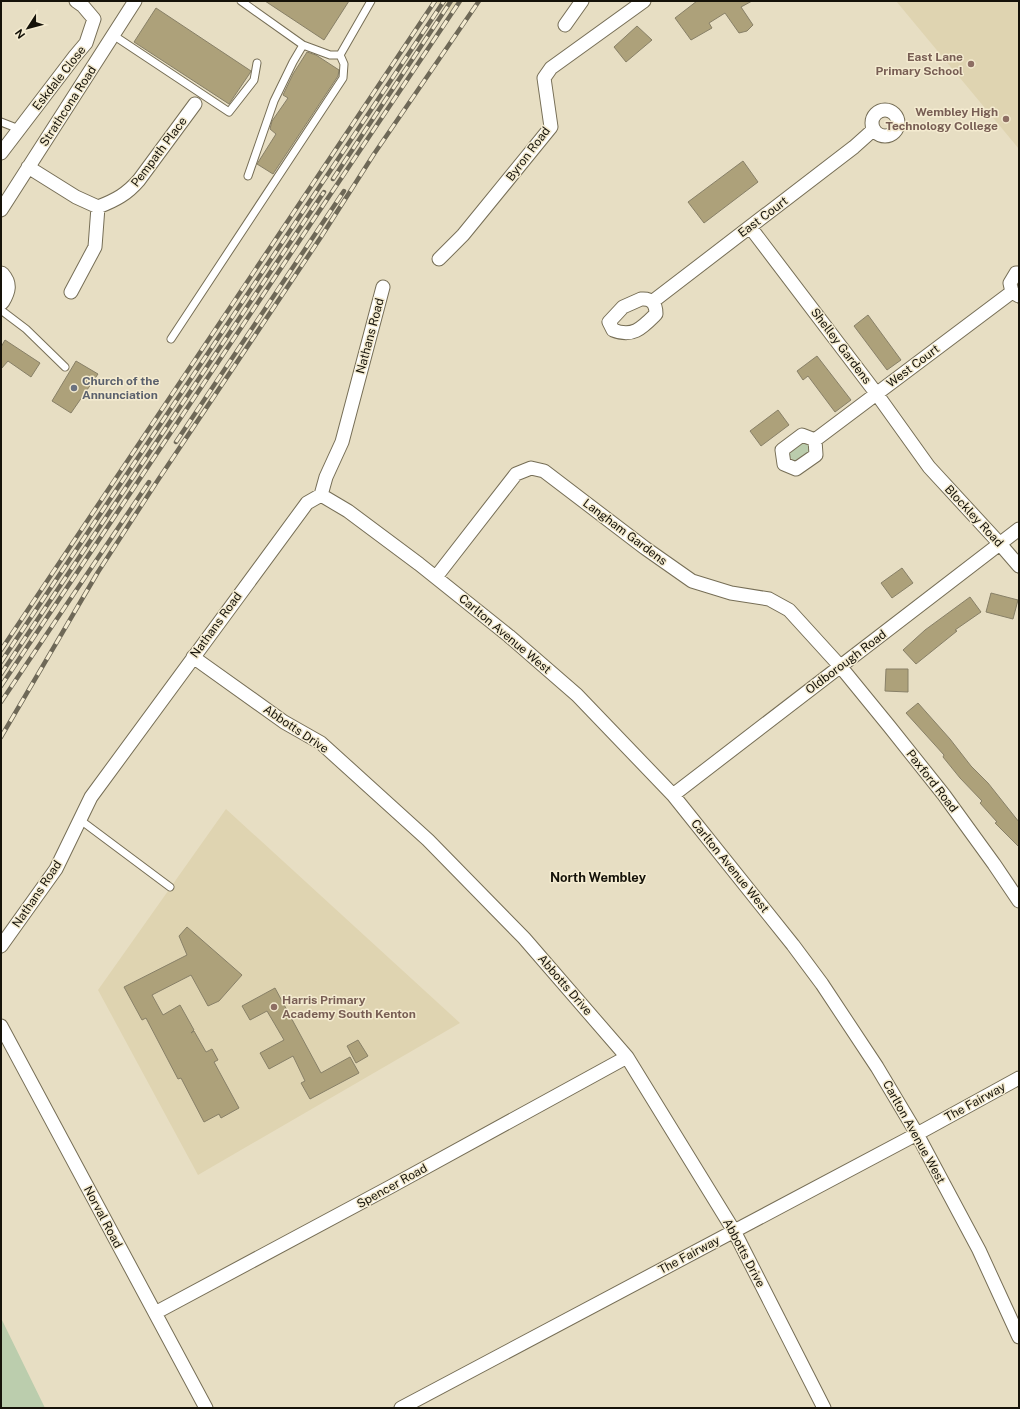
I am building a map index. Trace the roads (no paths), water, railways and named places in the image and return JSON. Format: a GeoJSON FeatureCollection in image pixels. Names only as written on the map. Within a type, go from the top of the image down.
{"type":"FeatureCollection","features":[{"type":"Feature","properties":{"kind":"street","name":"Eskdale Close"},"geometry":{"type":"LineString","coordinates":[[1,153],[86,43],[94,19],[83,6],[76,1]]}},
{"type":"Feature","properties":{"kind":"street","name":"Strathcona Road"},"geometry":{"type":"LineString","coordinates":[[1,210],[135,1]]}},
{"type":"Feature","properties":{"kind":"street"},"geometry":{"type":"LineString","coordinates":[[565,25],[582,1]]}},
{"type":"Feature","properties":{"kind":"street","name":"Byron Road"},"geometry":{"type":"LineString","coordinates":[[439,260],[463,235],[552,127],[544,78],[551,68],[644,1]]}},
{"type":"Feature","properties":{"kind":"street","name":"Pempath Place"},"geometry":{"type":"LineString","coordinates":[[98,207],[116,200],[129,191],[139,180],[195,104]]}},
{"type":"Feature","properties":{"kind":"street","name":"East Court"},"geometry":{"type":"LineString","coordinates":[[652,302],[854,147],[873,130]]}},
{"type":"Feature","properties":{"kind":"street"},"geometry":{"type":"LineString","coordinates":[[28,167],[76,197],[98,207],[94,247],[71,292]]}},
{"type":"Feature","properties":{"kind":"street","name":"Shelley Gardens"},"geometry":{"type":"LineString","coordinates":[[750,227],[876,393],[929,467]]}},
{"type":"Feature","properties":{"kind":"street","name":"West Court"},"geometry":{"type":"LineString","coordinates":[[815,440],[876,393],[1016,294],[1010,283],[1016,274],[1019,273]]}},
{"type":"Feature","properties":{"kind":"street"},"geometry":{"type":"LineString","coordinates":[[1,301],[7,289],[3,277]]}},
{"type":"Feature","properties":{"kind":"street","name":"Nathans Road"},"geometry":{"type":"LineString","coordinates":[[1,946],[56,869],[91,797],[307,503],[321,495],[326,477],[342,442],[383,287]]}},
{"type":"Feature","properties":{"kind":"street","name":"Blockley Road"},"geometry":{"type":"LineString","coordinates":[[929,467],[1019,566]]}},
{"type":"Feature","properties":{"kind":"street","name":"Langham Gardens"},"geometry":{"type":"LineString","coordinates":[[436,576],[516,474],[531,468],[544,471],[645,548],[692,581],[731,593],[769,599],[790,610],[840,666]]}},
{"type":"Feature","properties":{"kind":"street","name":"Carlton Avenue West"},"geometry":{"type":"LineString","coordinates":[[321,495],[348,511],[436,576],[510,636],[577,695],[673,795],[822,984],[877,1066],[917,1134],[980,1250],[1019,1337]]}},
{"type":"Feature","properties":{"kind":"street","name":"Oldborough Road"},"geometry":{"type":"LineString","coordinates":[[673,795],[1019,529]]}},
{"type":"Feature","properties":{"kind":"street","name":"Abbotts Drive"},"geometry":{"type":"LineString","coordinates":[[193,657],[284,722],[321,743],[428,840],[524,938],[627,1057],[734,1231],[822,1407]]}},
{"type":"Feature","properties":{"kind":"street","name":"Paxford Road"},"geometry":{"type":"LineString","coordinates":[[840,666],[890,726],[944,796],[1019,901]]}},
{"type":"Feature","properties":{"kind":"street","name":"Norval Road"},"geometry":{"type":"LineString","coordinates":[[1,1026],[206,1408]]}},
{"type":"Feature","properties":{"kind":"street","name":"Spencer Road"},"geometry":{"type":"LineString","coordinates":[[155,1312],[390,1187],[627,1057]]}},
{"type":"Feature","properties":{"kind":"street","name":"The Fairway"},"geometry":{"type":"LineString","coordinates":[[401,1408],[917,1134],[1019,1078]]}},
{"type":"Feature","properties":{"kind":"lane"},"geometry":{"type":"LineString","coordinates":[[241,1],[303,45],[330,55],[340,55]]}},
{"type":"Feature","properties":{"kind":"lane"},"geometry":{"type":"LineString","coordinates":[[340,55],[371,1]]}},
{"type":"Feature","properties":{"kind":"lane"},"geometry":{"type":"LineString","coordinates":[[113,35],[229,112],[254,80],[256,63]]}},
{"type":"Feature","properties":{"kind":"lane"},"geometry":{"type":"LineString","coordinates":[[248,176],[274,101],[303,45]]}},
{"type":"Feature","properties":{"kind":"lane"},"geometry":{"type":"LineString","coordinates":[[171,339],[343,78],[344,64],[340,55]]}},
{"type":"Feature","properties":{"kind":"lane"},"geometry":{"type":"LineString","coordinates":[[1,122],[19,129]]}},
{"type":"Feature","properties":{"kind":"lane"},"geometry":{"type":"LineString","coordinates":[[1,310],[26,329],[65,368]]}},
{"type":"Feature","properties":{"kind":"lane"},"geometry":{"type":"LineString","coordinates":[[79,819],[170,887]]}},
{"type":"Feature","properties":{"kind":"railway"},"geometry":{"type":"LineString","coordinates":[[1,650],[435,1]]}},
{"type":"Feature","properties":{"kind":"railway"},"geometry":{"type":"LineString","coordinates":[[1,662],[444,1]]}},
{"type":"Feature","properties":{"kind":"railway"},"geometry":{"type":"LineString","coordinates":[[333,179],[451,1]]}},
{"type":"Feature","properties":{"kind":"railway"},"geometry":{"type":"LineString","coordinates":[[1,686],[460,1]]}},
{"type":"Feature","properties":{"kind":"railway"},"geometry":{"type":"LineString","coordinates":[[1,737],[98,572],[321,237],[374,154],[479,1]]}},
{"type":"Feature","properties":{"kind":"railway"},"geometry":{"type":"LineString","coordinates":[[176,442],[344,191]]}},
{"type":"Feature","properties":{"kind":"railway"},"geometry":{"type":"LineString","coordinates":[[1,674],[324,192]]}},
{"type":"Feature","properties":{"kind":"railway"},"geometry":{"type":"LineString","coordinates":[[1,702],[149,482]]}},
{"type":"Feature","properties":{"kind":"place","name":"East Lane Primary School"},"geometry":{"type":"Point","coordinates":[971,64]}},
{"type":"Feature","properties":{"kind":"place","name":"Wembley High Technology College"},"geometry":{"type":"Point","coordinates":[1006,119]}},
{"type":"Feature","properties":{"kind":"place","name":"Church of the Annunciation"},"geometry":{"type":"Point","coordinates":[74,388]}},
{"type":"Feature","properties":{"kind":"place","name":"Harris Primary Academy South Kenton"},"geometry":{"type":"Point","coordinates":[274,1007]}},
{"type":"Feature","properties":{"kind":"district","name":"North Wembley"},"geometry":{"type":"Point","coordinates":[598,877]}}]}
